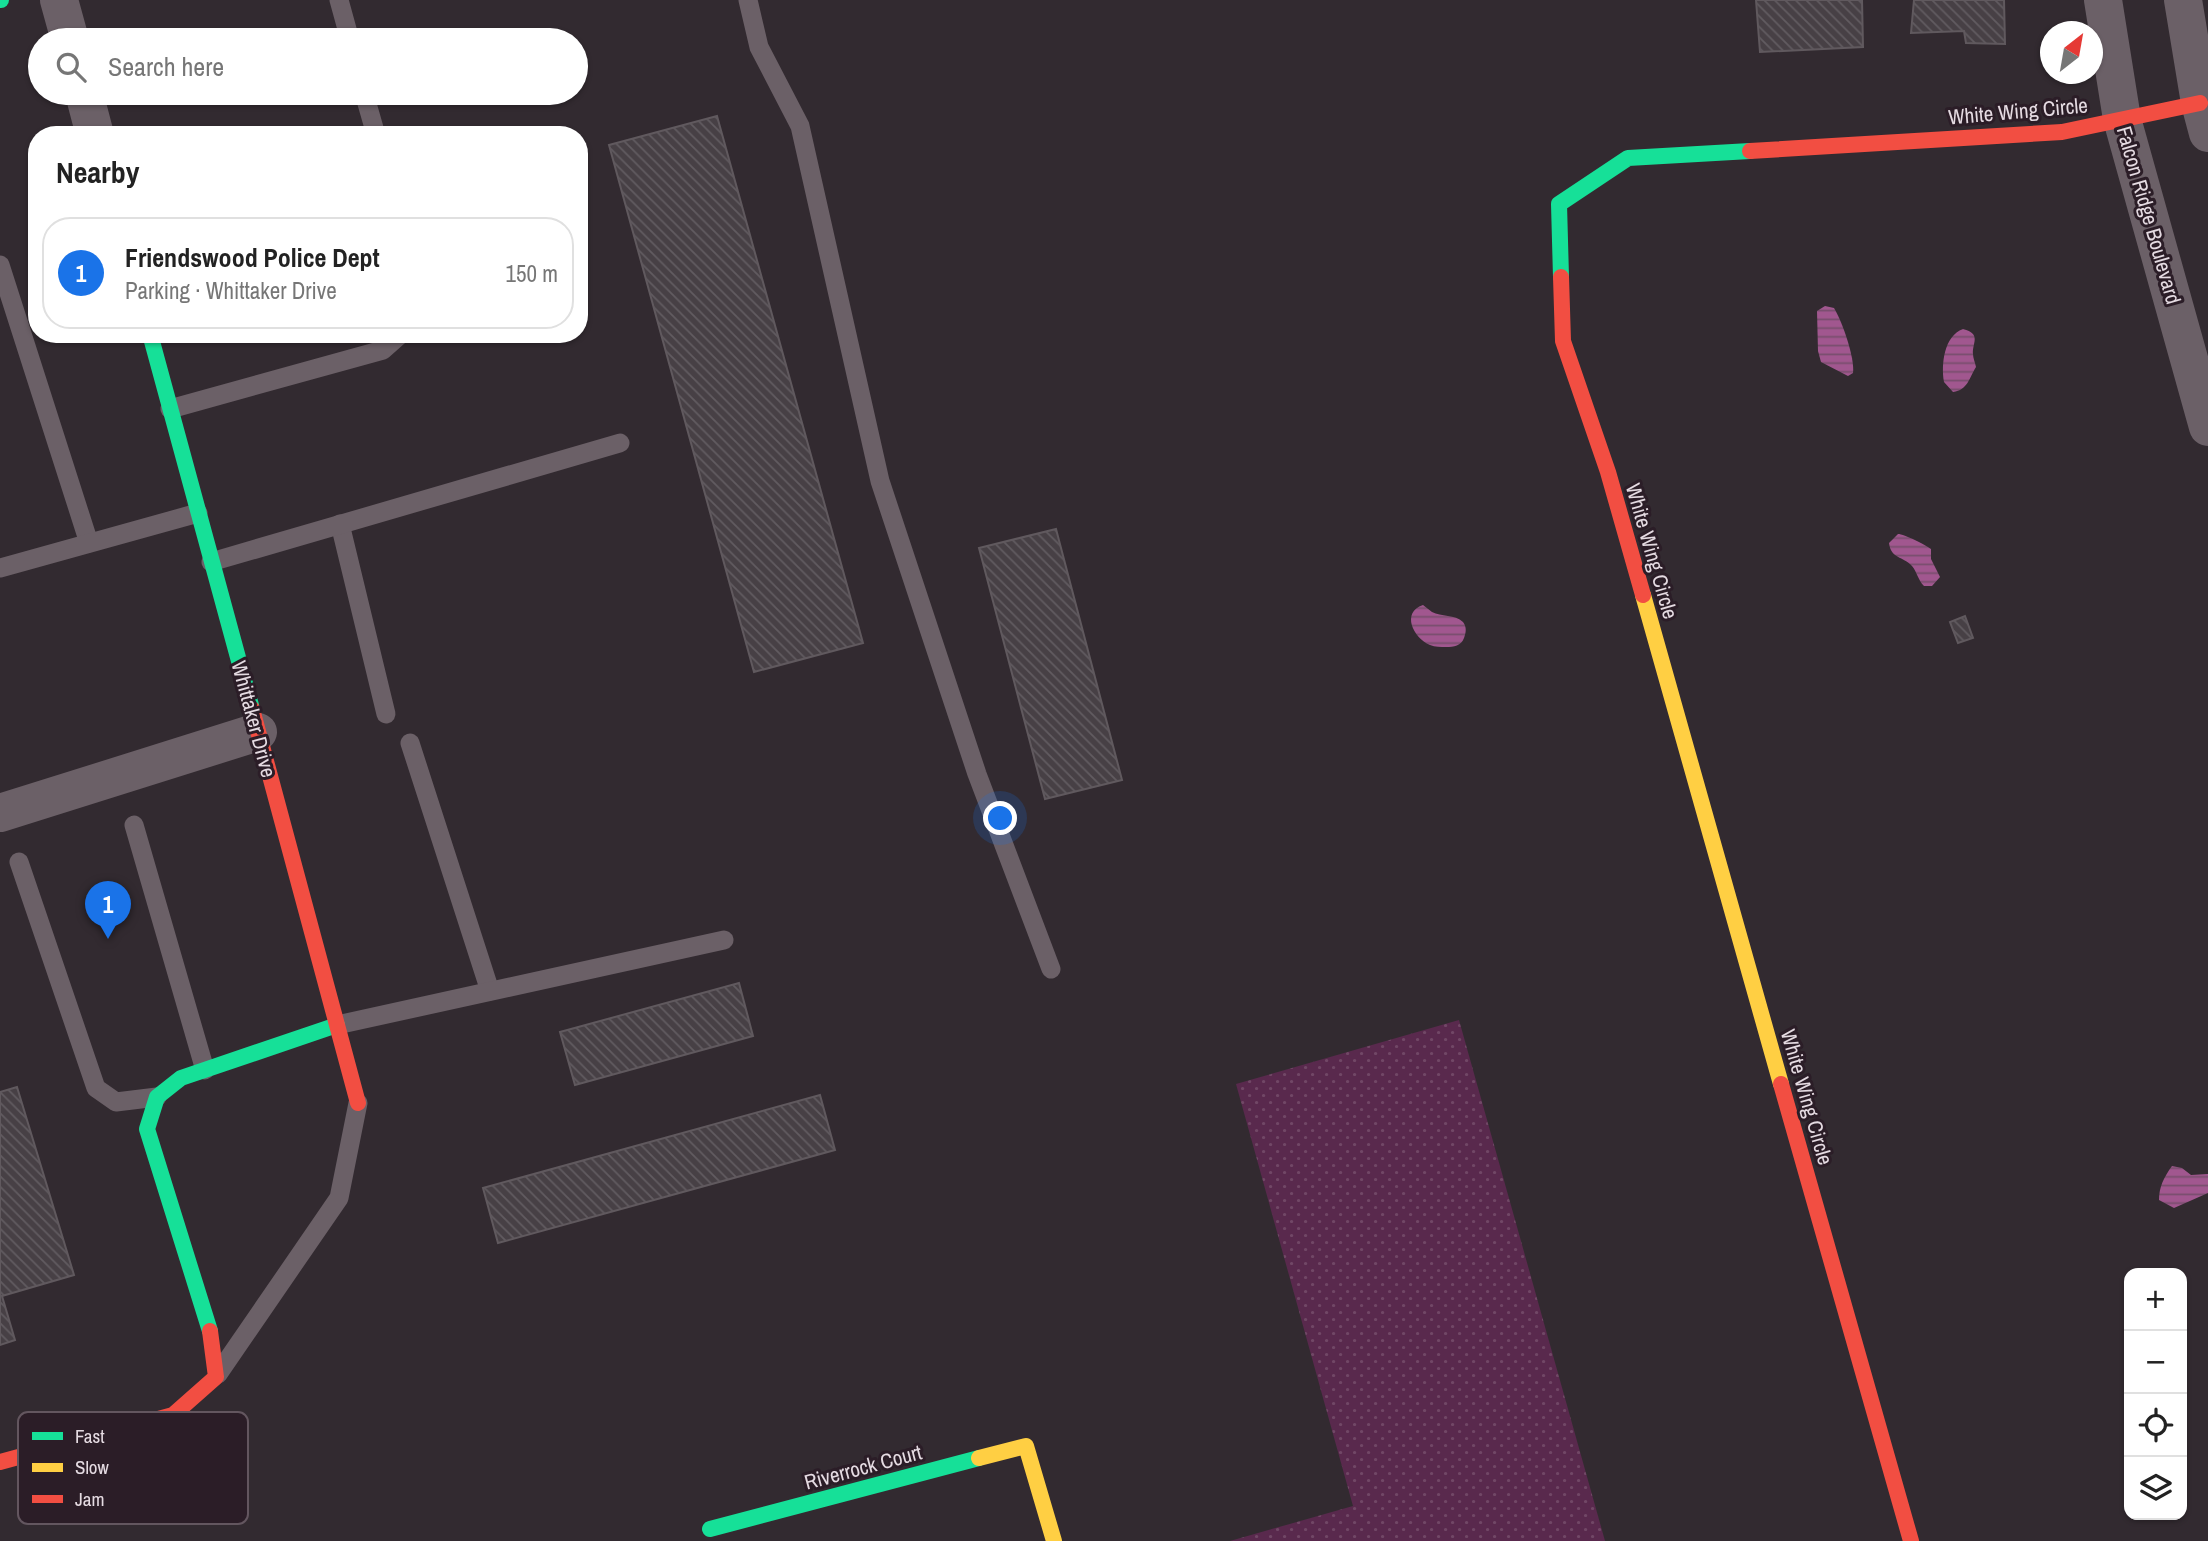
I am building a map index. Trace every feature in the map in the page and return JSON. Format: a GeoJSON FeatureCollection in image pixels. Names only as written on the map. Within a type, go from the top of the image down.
{"type":"FeatureCollection","features":[{"type":"Feature","properties":{"kind":"street"},"geometry":{"type":"LineString","coordinates":[[59,0],[66,28]]}},
{"type":"Feature","properties":{"kind":"street","name":"Falcon Ridge Boulevard"},"geometry":{"type":"LineString","coordinates":[[2103,0],[2122,119],[2208,427]]}},
{"type":"Feature","properties":{"kind":"street"},"geometry":{"type":"LineString","coordinates":[[2183,0],[2204,118]]}},
{"type":"Feature","properties":{"kind":"street"},"geometry":{"type":"LineString","coordinates":[[87,105],[93,126]]}},
{"type":"Feature","properties":{"kind":"street","name":"White Wing Circle"},"geometry":{"type":"LineString","coordinates":[[1911,1541],[1608,472],[1563,341],[1559,204],[1628,158],[2062,132],[2122,119],[2204,118]]}},
{"type":"Feature","properties":{"kind":"street","name":"Whittaker Drive"},"geometry":{"type":"LineString","coordinates":[[152,343],[358,1103]]}},
{"type":"Feature","properties":{"kind":"street"},"geometry":{"type":"LineString","coordinates":[[0,813],[258,732]]}},
{"type":"Feature","properties":{"kind":"street"},"geometry":{"type":"LineString","coordinates":[[176,1412],[216,1377],[209,1322],[147,1129],[157,1097],[181,1078],[337,1025]]}},
{"type":"Feature","properties":{"kind":"street","name":"Riverrock Court"},"geometry":{"type":"LineString","coordinates":[[710,1529],[1026,1446],[1054,1541]]}},
{"type":"Feature","properties":{"kind":"street"},"geometry":{"type":"LineString","coordinates":[[0,1462],[18,1457]]}},
{"type":"Feature","properties":{"kind":"lane"},"geometry":{"type":"LineString","coordinates":[[339,0],[347,28]]}},
{"type":"Feature","properties":{"kind":"lane"},"geometry":{"type":"LineString","coordinates":[[748,0],[758,47],[800,126],[880,481],[977,774],[1051,969]]}},
{"type":"Feature","properties":{"kind":"lane"},"geometry":{"type":"LineString","coordinates":[[367,105],[373,126]]}},
{"type":"Feature","properties":{"kind":"lane"},"geometry":{"type":"LineString","coordinates":[[0,265],[89,543]]}},
{"type":"Feature","properties":{"kind":"lane"},"geometry":{"type":"LineString","coordinates":[[170,409],[383,349],[390,343]]}},
{"type":"Feature","properties":{"kind":"lane"},"geometry":{"type":"LineString","coordinates":[[211,562],[620,443]]}},
{"type":"Feature","properties":{"kind":"lane"},"geometry":{"type":"LineString","coordinates":[[0,568],[198,513]]}},
{"type":"Feature","properties":{"kind":"lane"},"geometry":{"type":"LineString","coordinates":[[340,524],[386,714]]}},
{"type":"Feature","properties":{"kind":"lane"},"geometry":{"type":"LineString","coordinates":[[410,743],[490,991]]}},
{"type":"Feature","properties":{"kind":"lane"},"geometry":{"type":"LineString","coordinates":[[134,825],[205,1070]]}},
{"type":"Feature","properties":{"kind":"lane"},"geometry":{"type":"LineString","coordinates":[[19,862],[96,1088],[116,1102],[157,1097]]}},
{"type":"Feature","properties":{"kind":"lane"},"geometry":{"type":"LineString","coordinates":[[337,1025],[724,940]]}},
{"type":"Feature","properties":{"kind":"lane"},"geometry":{"type":"LineString","coordinates":[[216,1377],[339,1198],[358,1103]]}},
{"type":"Feature","properties":{"kind":"shaded area"},"geometry":{"type":"Polygon","coordinates":[[[1825,306],[1834,308],[1847,340],[1853,366],[1853,373],[1848,376],[1821,362],[1818,351],[1817,311],[1825,306]]]}},
{"type":"Feature","properties":{"kind":"shaded area"},"geometry":{"type":"Polygon","coordinates":[[[1963,329],[1974,336],[1973,354],[1976,367],[1965,386],[1953,392],[1944,382],[1945,351],[1952,338],[1963,329]]]}},
{"type":"Feature","properties":{"kind":"shaded area"},"geometry":{"type":"Polygon","coordinates":[[[1898,534],[1931,549],[1931,559],[1940,577],[1932,586],[1924,586],[1912,566],[1892,552],[1889,543],[1898,534]]]}},
{"type":"Feature","properties":{"kind":"shaded area"},"geometry":{"type":"Polygon","coordinates":[[[1423,605],[1436,614],[1463,622],[1466,632],[1461,643],[1452,647],[1436,647],[1419,637],[1411,619],[1416,608],[1423,605]]]}},
{"type":"Feature","properties":{"kind":"shaded area"},"geometry":{"type":"Polygon","coordinates":[[[1459,1020],[1605,1541],[1230,1541],[1353,1506],[1236,1084],[1459,1020]]]}},
{"type":"Feature","properties":{"kind":"shaded area"},"geometry":{"type":"Polygon","coordinates":[[[2172,1166],[2182,1168],[2191,1175],[2208,1174],[2208,1193],[2174,1208],[2159,1200],[2162,1182],[2172,1166]]]}},
{"type":"Feature","properties":{"kind":"building"},"geometry":{"type":"Polygon","coordinates":[[[1756,0],[1862,0],[1863,47],[1760,52],[1756,0]]]}},
{"type":"Feature","properties":{"kind":"building"},"geometry":{"type":"Polygon","coordinates":[[[1914,0],[2004,0],[2005,44],[1966,43],[1964,31],[1911,33],[1914,0]]]}},
{"type":"Feature","properties":{"kind":"building"},"geometry":{"type":"Polygon","coordinates":[[[717,116],[863,643],[754,672],[609,145],[717,116]]]}},
{"type":"Feature","properties":{"kind":"building"},"geometry":{"type":"Polygon","coordinates":[[[1056,529],[1122,780],[1045,799],[979,548],[1056,529]]]}},
{"type":"Feature","properties":{"kind":"building"},"geometry":{"type":"Polygon","coordinates":[[[1965,616],[1973,638],[1958,643],[1950,622],[1965,616]]]}},
{"type":"Feature","properties":{"kind":"building"},"geometry":{"type":"Polygon","coordinates":[[[739,983],[753,1036],[575,1085],[560,1032],[739,983]]]}},
{"type":"Feature","properties":{"kind":"building"},"geometry":{"type":"Polygon","coordinates":[[[17,1087],[74,1275],[2,1296],[15,1340],[0,1345],[0,1092],[17,1087]]]}},
{"type":"Feature","properties":{"kind":"building"},"geometry":{"type":"Polygon","coordinates":[[[820,1095],[835,1150],[498,1243],[483,1188],[820,1095]]]}},
{"type":"Feature","properties":{"kind":"traffic: fast"},"geometry":{"type":"LineString","coordinates":[[1561,277],[1559,204],[1628,158],[1750,151]]}},
{"type":"Feature","properties":{"kind":"traffic: fast"},"geometry":{"type":"LineString","coordinates":[[152,343],[252,709]]}},
{"type":"Feature","properties":{"kind":"traffic: fast"},"geometry":{"type":"LineString","coordinates":[[210,1331],[147,1129],[157,1097],[181,1078],[337,1025]]}},
{"type":"Feature","properties":{"kind":"traffic: fast"},"geometry":{"type":"LineString","coordinates":[[710,1529],[979,1458]]}},
{"type":"Feature","properties":{"kind":"traffic: slow"},"geometry":{"type":"LineString","coordinates":[[1643,595],[1781,1084]]}},
{"type":"Feature","properties":{"kind":"traffic: slow"},"geometry":{"type":"LineString","coordinates":[[979,1458],[1026,1446],[1054,1541]]}},
{"type":"Feature","properties":{"kind":"traffic: jam"},"geometry":{"type":"LineString","coordinates":[[1750,151],[2062,132],[2200,103]]}},
{"type":"Feature","properties":{"kind":"traffic: jam"},"geometry":{"type":"LineString","coordinates":[[1561,277],[1563,341],[1608,472],[1643,595]]}},
{"type":"Feature","properties":{"kind":"traffic: jam"},"geometry":{"type":"LineString","coordinates":[[252,709],[358,1103]]}},
{"type":"Feature","properties":{"kind":"traffic: jam"},"geometry":{"type":"LineString","coordinates":[[1781,1084],[1911,1541]]}},
{"type":"Feature","properties":{"kind":"traffic: jam"},"geometry":{"type":"LineString","coordinates":[[176,1412],[216,1377],[210,1331]]}},
{"type":"Feature","properties":{"kind":"traffic: jam"},"geometry":{"type":"LineString","coordinates":[[0,1462],[18,1457]]}},
{"type":"Feature","properties":{"kind":"place","name":"Friendswood Police Dept"},"geometry":{"type":"Point","coordinates":[108,939]}}]}
